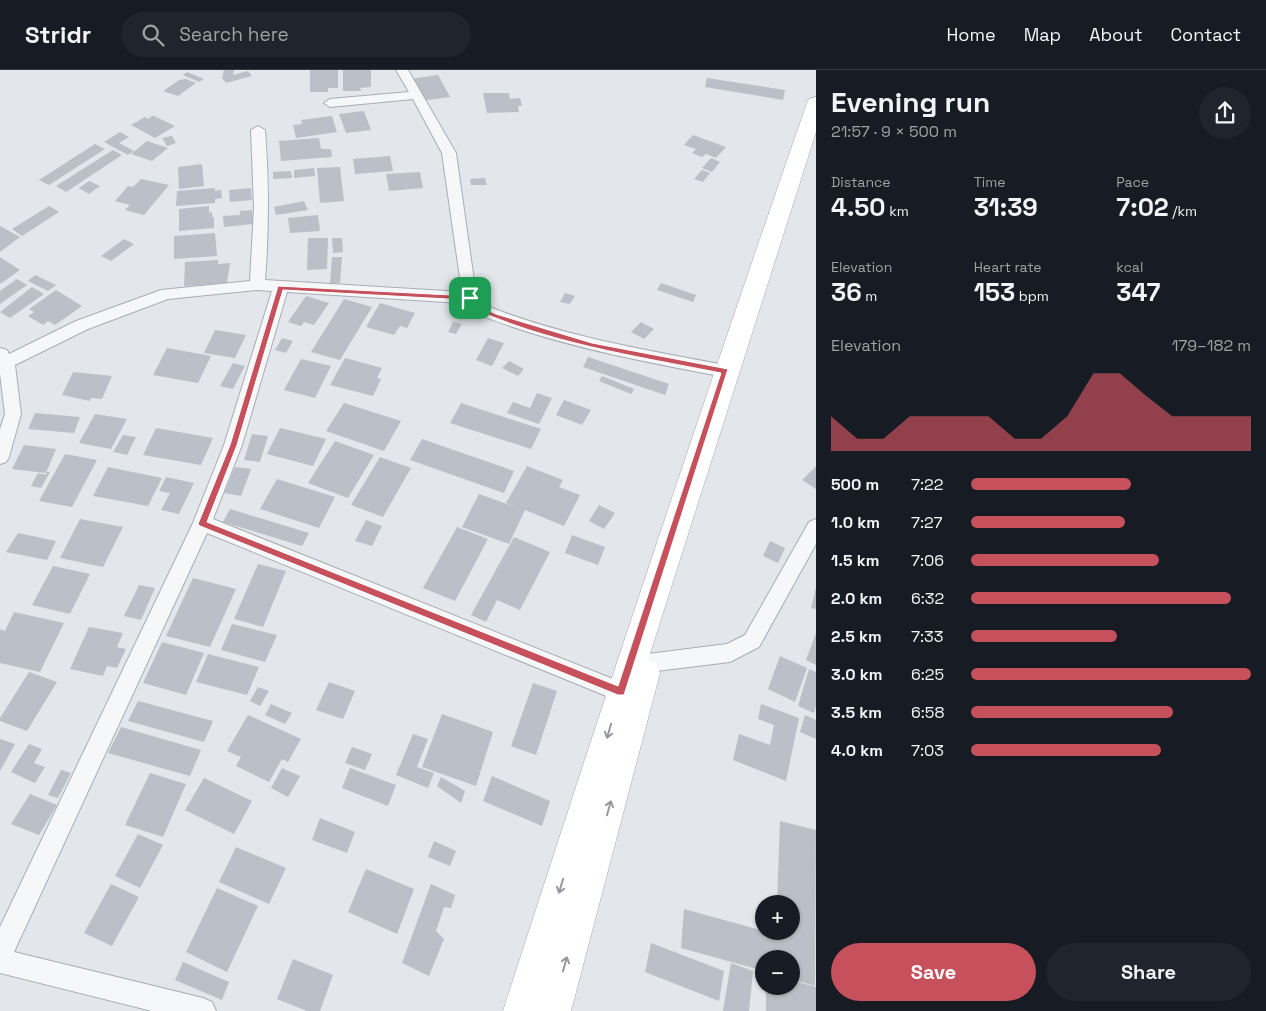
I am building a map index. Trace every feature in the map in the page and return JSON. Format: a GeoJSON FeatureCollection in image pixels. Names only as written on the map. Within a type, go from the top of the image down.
{"type":"FeatureCollection","features":[{"type":"Feature","properties":{"kind":"main road"},"geometry":{"type":"LineString","coordinates":[[552,1011],[648,663],[816,103]]}},
{"type":"Feature","properties":{"kind":"main road"},"geometry":{"type":"LineString","coordinates":[[522,1011],[621,692],[725,371],[748,328],[816,146]]}},
{"type":"Feature","properties":{"kind":"street"},"geometry":{"type":"LineString","coordinates":[[402,70],[449,153],[459,233],[470,298],[468,304],[494,316],[592,345],[725,371]]}},
{"type":"Feature","properties":{"kind":"street"},"geometry":{"type":"LineString","coordinates":[[330,103],[417,95]]}},
{"type":"Feature","properties":{"kind":"street"},"geometry":{"type":"LineString","coordinates":[[258,130],[261,159],[262,234],[258,285]]}},
{"type":"Feature","properties":{"kind":"street"},"geometry":{"type":"LineString","coordinates":[[0,457],[13,414],[2,361],[82,325],[166,294],[258,285],[281,288],[470,298]]}},
{"type":"Feature","properties":{"kind":"street"},"geometry":{"type":"LineString","coordinates":[[0,954],[202,524],[233,445],[281,288]]}},
{"type":"Feature","properties":{"kind":"street"},"geometry":{"type":"LineString","coordinates":[[202,524],[621,692]]}},
{"type":"Feature","properties":{"kind":"street"},"geometry":{"type":"LineString","coordinates":[[648,663],[730,653],[752,641],[816,527]]}},
{"type":"Feature","properties":{"kind":"street"},"geometry":{"type":"LineString","coordinates":[[0,961],[203,1011]]}},
{"type":"Feature","properties":{"kind":"building"},"geometry":{"type":"Polygon","coordinates":[[[224,70],[234,70],[233,75],[248,71],[252,76],[226,83],[222,78],[224,70]]]}},
{"type":"Feature","properties":{"kind":"building"},"geometry":{"type":"Polygon","coordinates":[[[310,70],[338,70],[338,88],[328,88],[328,92],[310,92],[310,70]]]}},
{"type":"Feature","properties":{"kind":"building"},"geometry":{"type":"Polygon","coordinates":[[[343,70],[371,70],[371,87],[360,88],[361,91],[343,91],[343,70]]]}},
{"type":"Feature","properties":{"kind":"building"},"geometry":{"type":"Polygon","coordinates":[[[187,72],[204,79],[199,82],[183,75],[187,72]]]}},
{"type":"Feature","properties":{"kind":"building"},"geometry":{"type":"Polygon","coordinates":[[[438,75],[450,97],[420,101],[409,93],[407,89],[414,88],[410,79],[438,75]]]}},
{"type":"Feature","properties":{"kind":"building"},"geometry":{"type":"Polygon","coordinates":[[[707,78],[785,90],[783,100],[705,87],[707,78]]]}},
{"type":"Feature","properties":{"kind":"building"},"geometry":{"type":"Polygon","coordinates":[[[186,79],[196,83],[178,96],[163,91],[179,80],[186,79]]]}},
{"type":"Feature","properties":{"kind":"building"},"geometry":{"type":"Polygon","coordinates":[[[483,93],[509,93],[510,99],[520,98],[522,106],[518,106],[519,112],[487,113],[483,93]]]}},
{"type":"Feature","properties":{"kind":"building"},"geometry":{"type":"Polygon","coordinates":[[[364,111],[371,130],[346,133],[339,114],[364,111]]]}},
{"type":"Feature","properties":{"kind":"building"},"geometry":{"type":"Polygon","coordinates":[[[152,116],[175,126],[155,138],[131,125],[145,117],[148,119],[152,116]]]}},
{"type":"Feature","properties":{"kind":"building"},"geometry":{"type":"Polygon","coordinates":[[[332,116],[337,132],[296,138],[293,125],[302,124],[301,120],[332,116]]]}},
{"type":"Feature","properties":{"kind":"building"},"geometry":{"type":"Polygon","coordinates":[[[120,132],[129,137],[119,143],[134,151],[128,155],[104,142],[120,132]]]}},
{"type":"Feature","properties":{"kind":"building"},"geometry":{"type":"Polygon","coordinates":[[[693,135],[726,147],[716,158],[706,154],[702,157],[692,153],[696,149],[684,145],[693,135]]]}},
{"type":"Feature","properties":{"kind":"building"},"geometry":{"type":"Polygon","coordinates":[[[172,136],[176,143],[167,146],[162,138],[172,136]]]}},
{"type":"Feature","properties":{"kind":"building"},"geometry":{"type":"Polygon","coordinates":[[[319,138],[321,149],[331,149],[332,157],[281,161],[279,141],[319,138]]]}},
{"type":"Feature","properties":{"kind":"building"},"geometry":{"type":"Polygon","coordinates":[[[147,141],[168,148],[152,161],[131,154],[147,141]]]}},
{"type":"Feature","properties":{"kind":"building"},"geometry":{"type":"Polygon","coordinates":[[[95,144],[105,149],[49,185],[39,180],[95,144]]]}},
{"type":"Feature","properties":{"kind":"building"},"geometry":{"type":"Polygon","coordinates":[[[113,150],[122,155],[66,192],[56,186],[113,150]]]}},
{"type":"Feature","properties":{"kind":"building"},"geometry":{"type":"Polygon","coordinates":[[[390,156],[393,171],[355,174],[353,159],[390,156]]]}},
{"type":"Feature","properties":{"kind":"building"},"geometry":{"type":"Polygon","coordinates":[[[711,158],[720,162],[712,172],[702,168],[711,158]]]}},
{"type":"Feature","properties":{"kind":"building"},"geometry":{"type":"Polygon","coordinates":[[[202,164],[204,186],[179,189],[178,167],[202,164]]]}},
{"type":"Feature","properties":{"kind":"building"},"geometry":{"type":"Polygon","coordinates":[[[340,167],[344,201],[320,203],[317,168],[340,167]]]}},
{"type":"Feature","properties":{"kind":"building"},"geometry":{"type":"Polygon","coordinates":[[[314,168],[315,176],[294,178],[294,170],[314,168]]]}},
{"type":"Feature","properties":{"kind":"building"},"geometry":{"type":"Polygon","coordinates":[[[702,170],[710,173],[703,182],[694,179],[702,170]]]}},
{"type":"Feature","properties":{"kind":"building"},"geometry":{"type":"Polygon","coordinates":[[[291,171],[292,178],[273,179],[273,172],[291,171]]]}},
{"type":"Feature","properties":{"kind":"building"},"geometry":{"type":"Polygon","coordinates":[[[420,172],[423,188],[389,191],[386,174],[420,172]]]}},
{"type":"Feature","properties":{"kind":"building"},"geometry":{"type":"Polygon","coordinates":[[[485,178],[487,185],[471,185],[470,179],[485,178]]]}},
{"type":"Feature","properties":{"kind":"building"},"geometry":{"type":"Polygon","coordinates":[[[141,179],[169,185],[144,215],[125,210],[130,205],[115,201],[128,186],[133,187],[141,179]]]}},
{"type":"Feature","properties":{"kind":"building"},"geometry":{"type":"Polygon","coordinates":[[[89,181],[100,186],[89,194],[79,188],[89,181]]]}},
{"type":"Feature","properties":{"kind":"building"},"geometry":{"type":"Polygon","coordinates":[[[215,188],[215,191],[221,190],[222,198],[215,199],[215,203],[176,206],[177,191],[215,188]]]}},
{"type":"Feature","properties":{"kind":"building"},"geometry":{"type":"Polygon","coordinates":[[[251,188],[252,200],[230,202],[229,190],[251,188]]]}},
{"type":"Feature","properties":{"kind":"building"},"geometry":{"type":"Polygon","coordinates":[[[304,201],[308,210],[276,215],[274,207],[304,201]]]}},
{"type":"Feature","properties":{"kind":"building"},"geometry":{"type":"Polygon","coordinates":[[[49,206],[59,212],[22,236],[12,229],[49,206]]]}},
{"type":"Feature","properties":{"kind":"building"},"geometry":{"type":"Polygon","coordinates":[[[209,206],[209,213],[212,212],[212,217],[214,217],[214,228],[179,231],[179,209],[209,206]]]}},
{"type":"Feature","properties":{"kind":"building"},"geometry":{"type":"Polygon","coordinates":[[[252,210],[253,224],[224,227],[223,216],[240,215],[240,211],[252,210]]]}},
{"type":"Feature","properties":{"kind":"building"},"geometry":{"type":"Polygon","coordinates":[[[318,215],[320,231],[290,233],[288,218],[318,215]]]}},
{"type":"Feature","properties":{"kind":"building"},"geometry":{"type":"Polygon","coordinates":[[[0,226],[20,237],[0,252],[0,226]]]}},
{"type":"Feature","properties":{"kind":"building"},"geometry":{"type":"Polygon","coordinates":[[[215,233],[217,256],[174,259],[174,236],[215,233]]]}},
{"type":"Feature","properties":{"kind":"building"},"geometry":{"type":"Polygon","coordinates":[[[308,238],[328,238],[327,269],[307,270],[308,238]]]}},
{"type":"Feature","properties":{"kind":"building"},"geometry":{"type":"Polygon","coordinates":[[[332,238],[342,238],[343,252],[333,253],[332,238]]]}},
{"type":"Feature","properties":{"kind":"building"},"geometry":{"type":"Polygon","coordinates":[[[124,239],[134,244],[111,261],[101,256],[124,239]]]}},
{"type":"Feature","properties":{"kind":"building"},"geometry":{"type":"Polygon","coordinates":[[[0,257],[20,270],[0,284],[0,257]]]}},
{"type":"Feature","properties":{"kind":"building"},"geometry":{"type":"Polygon","coordinates":[[[332,257],[342,257],[340,283],[330,283],[332,257]]]}},
{"type":"Feature","properties":{"kind":"building"},"geometry":{"type":"Polygon","coordinates":[[[218,260],[218,264],[230,263],[227,283],[184,286],[185,262],[218,260]]]}},
{"type":"Feature","properties":{"kind":"building"},"geometry":{"type":"Polygon","coordinates":[[[35,275],[56,285],[48,291],[28,281],[35,275]]]}},
{"type":"Feature","properties":{"kind":"building"},"geometry":{"type":"Polygon","coordinates":[[[17,279],[27,285],[0,304],[0,291],[17,279]]]}},
{"type":"Feature","properties":{"kind":"building"},"geometry":{"type":"Polygon","coordinates":[[[661,283],[696,295],[693,302],[657,290],[661,283]]]}},
{"type":"Feature","properties":{"kind":"building"},"geometry":{"type":"Polygon","coordinates":[[[32,287],[44,294],[10,318],[0,312],[32,287]]]}},
{"type":"Feature","properties":{"kind":"building"},"geometry":{"type":"Polygon","coordinates":[[[56,290],[82,306],[55,325],[48,321],[43,325],[28,316],[34,312],[29,309],[56,290]]]}},
{"type":"Feature","properties":{"kind":"building"},"geometry":{"type":"Polygon","coordinates":[[[565,293],[575,296],[570,304],[560,302],[565,293]]]}},
{"type":"Feature","properties":{"kind":"building"},"geometry":{"type":"Polygon","coordinates":[[[306,296],[329,303],[314,325],[304,322],[301,326],[288,322],[306,296]]]}},
{"type":"Feature","properties":{"kind":"building"},"geometry":{"type":"Polygon","coordinates":[[[344,299],[372,307],[340,360],[311,352],[344,299]]]}},
{"type":"Feature","properties":{"kind":"building"},"geometry":{"type":"Polygon","coordinates":[[[380,303],[415,313],[407,328],[400,326],[394,335],[366,327],[380,303]]]}},
{"type":"Feature","properties":{"kind":"building"},"geometry":{"type":"Polygon","coordinates":[[[453,322],[462,324],[456,334],[448,332],[453,322]]]}},
{"type":"Feature","properties":{"kind":"building"},"geometry":{"type":"Polygon","coordinates":[[[641,322],[654,329],[644,339],[631,332],[641,322]]]}},
{"type":"Feature","properties":{"kind":"building"},"geometry":{"type":"Polygon","coordinates":[[[215,330],[246,335],[235,358],[204,353],[215,330]]]}},
{"type":"Feature","properties":{"kind":"building"},"geometry":{"type":"Polygon","coordinates":[[[282,338],[293,341],[286,353],[275,350],[282,338]]]}},
{"type":"Feature","properties":{"kind":"building"},"geometry":{"type":"Polygon","coordinates":[[[488,338],[504,343],[492,366],[476,360],[488,338]]]}},
{"type":"Feature","properties":{"kind":"building"},"geometry":{"type":"Polygon","coordinates":[[[167,348],[211,356],[198,383],[153,375],[167,348]]]}},
{"type":"Feature","properties":{"kind":"building"},"geometry":{"type":"Polygon","coordinates":[[[588,357],[669,384],[665,395],[583,367],[588,357]]]}},
{"type":"Feature","properties":{"kind":"building"},"geometry":{"type":"Polygon","coordinates":[[[345,358],[382,368],[377,378],[381,379],[373,396],[330,385],[345,358]]]}},
{"type":"Feature","properties":{"kind":"building"},"geometry":{"type":"Polygon","coordinates":[[[301,359],[331,366],[315,398],[284,390],[301,359]]]}},
{"type":"Feature","properties":{"kind":"building"},"geometry":{"type":"Polygon","coordinates":[[[509,361],[524,369],[518,376],[502,368],[509,361]]]}},
{"type":"Feature","properties":{"kind":"building"},"geometry":{"type":"Polygon","coordinates":[[[233,363],[245,366],[233,389],[220,386],[233,363]]]}},
{"type":"Feature","properties":{"kind":"building"},"geometry":{"type":"Polygon","coordinates":[[[73,372],[112,376],[102,399],[91,398],[90,401],[62,395],[73,372]]]}},
{"type":"Feature","properties":{"kind":"building"},"geometry":{"type":"Polygon","coordinates":[[[602,376],[634,389],[631,394],[599,381],[602,376]]]}},
{"type":"Feature","properties":{"kind":"building"},"geometry":{"type":"Polygon","coordinates":[[[537,393],[552,398],[539,424],[507,413],[513,402],[530,408],[537,393]]]}},
{"type":"Feature","properties":{"kind":"building"},"geometry":{"type":"Polygon","coordinates":[[[564,400],[591,410],[582,425],[556,415],[564,400]]]}},
{"type":"Feature","properties":{"kind":"building"},"geometry":{"type":"Polygon","coordinates":[[[344,403],[401,421],[384,451],[326,431],[344,403]]]}},
{"type":"Feature","properties":{"kind":"building"},"geometry":{"type":"Polygon","coordinates":[[[461,403],[541,429],[531,449],[450,423],[461,403]]]}},
{"type":"Feature","properties":{"kind":"building"},"geometry":{"type":"Polygon","coordinates":[[[35,413],[80,417],[74,433],[28,429],[35,413]]]}},
{"type":"Feature","properties":{"kind":"building"},"geometry":{"type":"Polygon","coordinates":[[[95,414],[127,419],[111,449],[79,443],[95,414]]]}},
{"type":"Feature","properties":{"kind":"building"},"geometry":{"type":"Polygon","coordinates":[[[156,428],[213,438],[201,465],[143,455],[156,428]]]}},
{"type":"Feature","properties":{"kind":"building"},"geometry":{"type":"Polygon","coordinates":[[[280,428],[326,439],[313,466],[267,454],[280,428]]]}},
{"type":"Feature","properties":{"kind":"building"},"geometry":{"type":"Polygon","coordinates":[[[252,434],[268,436],[260,462],[244,460],[252,434]]]}},
{"type":"Feature","properties":{"kind":"building"},"geometry":{"type":"Polygon","coordinates":[[[123,435],[136,437],[127,455],[113,452],[123,435]]]}},
{"type":"Feature","properties":{"kind":"building"},"geometry":{"type":"Polygon","coordinates":[[[422,439],[514,471],[504,493],[410,460],[422,439]]]}},
{"type":"Feature","properties":{"kind":"building"},"geometry":{"type":"Polygon","coordinates":[[[335,441],[374,455],[348,498],[308,483],[335,441]]]}},
{"type":"Feature","properties":{"kind":"building"},"geometry":{"type":"Polygon","coordinates":[[[24,445],[56,449],[46,473],[12,469],[24,445]]]}},
{"type":"Feature","properties":{"kind":"building"},"geometry":{"type":"Polygon","coordinates":[[[65,454],[97,460],[72,507],[39,501],[65,454]]]}},
{"type":"Feature","properties":{"kind":"building"},"geometry":{"type":"Polygon","coordinates":[[[380,457],[411,468],[383,517],[351,505],[380,457]]]}},
{"type":"Feature","properties":{"kind":"building"},"geometry":{"type":"Polygon","coordinates":[[[527,466],[563,480],[559,487],[580,495],[564,526],[525,510],[509,544],[462,527],[479,494],[516,507],[506,503],[527,466]]]}},
{"type":"Feature","properties":{"kind":"building"},"geometry":{"type":"Polygon","coordinates":[[[816,466],[816,489],[802,480],[816,466]]]}},
{"type":"Feature","properties":{"kind":"building"},"geometry":{"type":"Polygon","coordinates":[[[108,467],[162,478],[148,506],[93,496],[108,467]]]}},
{"type":"Feature","properties":{"kind":"building"},"geometry":{"type":"Polygon","coordinates":[[[235,467],[251,469],[241,496],[224,493],[235,467]]]}},
{"type":"Feature","properties":{"kind":"building"},"geometry":{"type":"Polygon","coordinates":[[[47,472],[50,472],[41,488],[31,486],[38,473],[46,475],[47,472]]]}},
{"type":"Feature","properties":{"kind":"building"},"geometry":{"type":"Polygon","coordinates":[[[166,477],[194,483],[179,514],[161,510],[170,493],[159,491],[166,477]]]}},
{"type":"Feature","properties":{"kind":"building"},"geometry":{"type":"Polygon","coordinates":[[[277,479],[335,497],[319,528],[260,509],[277,479]]]}},
{"type":"Feature","properties":{"kind":"building"},"geometry":{"type":"Polygon","coordinates":[[[599,505],[615,513],[604,529],[589,521],[599,505]]]}},
{"type":"Feature","properties":{"kind":"building"},"geometry":{"type":"Polygon","coordinates":[[[230,509],[309,533],[302,546],[223,522],[230,509]]]}},
{"type":"Feature","properties":{"kind":"building"},"geometry":{"type":"Polygon","coordinates":[[[80,519],[123,527],[103,567],[60,558],[80,519]]]}},
{"type":"Feature","properties":{"kind":"building"},"geometry":{"type":"Polygon","coordinates":[[[366,520],[382,526],[372,546],[355,541],[366,520]]]}},
{"type":"Feature","properties":{"kind":"building"},"geometry":{"type":"Polygon","coordinates":[[[457,527],[488,539],[455,601],[423,588],[457,527]]]}},
{"type":"Feature","properties":{"kind":"building"},"geometry":{"type":"Polygon","coordinates":[[[18,533],[56,541],[47,560],[6,552],[18,533]]]}},
{"type":"Feature","properties":{"kind":"building"},"geometry":{"type":"Polygon","coordinates":[[[572,535],[605,547],[598,565],[565,553],[572,535]]]}},
{"type":"Feature","properties":{"kind":"building"},"geometry":{"type":"Polygon","coordinates":[[[514,537],[550,552],[520,610],[497,600],[486,622],[471,615],[514,537]]]}},
{"type":"Feature","properties":{"kind":"building"},"geometry":{"type":"Polygon","coordinates":[[[770,541],[785,548],[778,563],[763,556],[770,541]]]}},
{"type":"Feature","properties":{"kind":"building"},"geometry":{"type":"Polygon","coordinates":[[[258,564],[286,571],[263,627],[234,619],[258,564]]]}},
{"type":"Feature","properties":{"kind":"building"},"geometry":{"type":"Polygon","coordinates":[[[53,566],[90,574],[70,614],[32,605],[53,566]]]}},
{"type":"Feature","properties":{"kind":"building"},"geometry":{"type":"Polygon","coordinates":[[[193,578],[236,589],[210,647],[166,636],[193,578]]]}},
{"type":"Feature","properties":{"kind":"building"},"geometry":{"type":"Polygon","coordinates":[[[139,585],[155,588],[141,620],[124,616],[139,585]]]}},
{"type":"Feature","properties":{"kind":"building"},"geometry":{"type":"Polygon","coordinates":[[[816,587],[816,609],[811,608],[816,587]]]}},
{"type":"Feature","properties":{"kind":"building"},"geometry":{"type":"Polygon","coordinates":[[[14,612],[64,623],[40,672],[0,663],[0,629],[5,631],[14,612]]]}},
{"type":"Feature","properties":{"kind":"building"},"geometry":{"type":"Polygon","coordinates":[[[232,624],[277,635],[265,662],[221,650],[232,624]]]}},
{"type":"Feature","properties":{"kind":"building"},"geometry":{"type":"Polygon","coordinates":[[[89,627],[123,633],[117,647],[126,649],[117,668],[107,666],[103,676],[70,669],[89,627]]]}},
{"type":"Feature","properties":{"kind":"building"},"geometry":{"type":"Polygon","coordinates":[[[816,633],[816,665],[806,660],[816,633]]]}},
{"type":"Feature","properties":{"kind":"building"},"geometry":{"type":"Polygon","coordinates":[[[162,642],[204,653],[186,695],[143,683],[162,642]]]}},
{"type":"Feature","properties":{"kind":"building"},"geometry":{"type":"Polygon","coordinates":[[[208,654],[259,667],[247,695],[196,682],[208,654]]]}},
{"type":"Feature","properties":{"kind":"building"},"geometry":{"type":"Polygon","coordinates":[[[780,656],[807,668],[795,702],[768,689],[780,656]]]}},
{"type":"Feature","properties":{"kind":"building"},"geometry":{"type":"Polygon","coordinates":[[[809,669],[816,672],[816,706],[814,713],[798,706],[809,669]]]}},
{"type":"Feature","properties":{"kind":"building"},"geometry":{"type":"Polygon","coordinates":[[[29,672],[57,682],[27,731],[0,721],[0,718],[29,672]]]}},
{"type":"Feature","properties":{"kind":"building"},"geometry":{"type":"Polygon","coordinates":[[[329,682],[355,691],[343,719],[316,710],[329,682]]]}},
{"type":"Feature","properties":{"kind":"building"},"geometry":{"type":"Polygon","coordinates":[[[533,683],[557,691],[536,755],[511,746],[533,683]]]}},
{"type":"Feature","properties":{"kind":"building"},"geometry":{"type":"Polygon","coordinates":[[[258,687],[269,691],[260,706],[250,701],[258,687]]]}},
{"type":"Feature","properties":{"kind":"building"},"geometry":{"type":"Polygon","coordinates":[[[138,701],[213,721],[204,742],[128,721],[138,701]]]}},
{"type":"Feature","properties":{"kind":"building"},"geometry":{"type":"Polygon","coordinates":[[[271,704],[292,713],[285,724],[265,715],[271,704]]]}},
{"type":"Feature","properties":{"kind":"building"},"geometry":{"type":"Polygon","coordinates":[[[761,704],[799,718],[786,781],[733,760],[739,734],[770,745],[774,725],[758,719],[761,704]]]}},
{"type":"Feature","properties":{"kind":"building"},"geometry":{"type":"Polygon","coordinates":[[[442,714],[493,732],[476,786],[422,767],[442,714]]]}},
{"type":"Feature","properties":{"kind":"building"},"geometry":{"type":"Polygon","coordinates":[[[248,715],[301,739],[288,762],[282,759],[269,782],[236,766],[241,757],[227,751],[248,715]]]}},
{"type":"Feature","properties":{"kind":"building"},"geometry":{"type":"Polygon","coordinates":[[[805,715],[816,720],[816,739],[800,732],[805,715]]]}},
{"type":"Feature","properties":{"kind":"building"},"geometry":{"type":"Polygon","coordinates":[[[121,727],[201,750],[190,776],[108,753],[121,727]]]}},
{"type":"Feature","properties":{"kind":"building"},"geometry":{"type":"Polygon","coordinates":[[[413,734],[428,739],[417,767],[434,773],[428,788],[396,775],[413,734]]]}},
{"type":"Feature","properties":{"kind":"building"},"geometry":{"type":"Polygon","coordinates":[[[0,739],[15,744],[0,771],[0,739]]]}},
{"type":"Feature","properties":{"kind":"building"},"geometry":{"type":"Polygon","coordinates":[[[29,744],[42,749],[34,763],[45,767],[35,783],[11,772],[29,744]]]}},
{"type":"Feature","properties":{"kind":"building"},"geometry":{"type":"Polygon","coordinates":[[[352,747],[372,754],[365,770],[345,763],[352,747]]]}},
{"type":"Feature","properties":{"kind":"building"},"geometry":{"type":"Polygon","coordinates":[[[282,768],[300,776],[288,797],[271,788],[282,768]]]}},
{"type":"Feature","properties":{"kind":"building"},"geometry":{"type":"Polygon","coordinates":[[[350,768],[396,785],[388,806],[342,788],[350,768]]]}},
{"type":"Feature","properties":{"kind":"building"},"geometry":{"type":"Polygon","coordinates":[[[61,770],[71,773],[58,798],[48,795],[61,770]]]}},
{"type":"Feature","properties":{"kind":"building"},"geometry":{"type":"Polygon","coordinates":[[[150,773],[186,784],[163,837],[125,825],[150,773]]]}},
{"type":"Feature","properties":{"kind":"building"},"geometry":{"type":"Polygon","coordinates":[[[492,776],[550,801],[542,826],[483,801],[492,776]]]}},
{"type":"Feature","properties":{"kind":"building"},"geometry":{"type":"Polygon","coordinates":[[[441,777],[465,791],[461,803],[437,786],[441,777]]]}},
{"type":"Feature","properties":{"kind":"building"},"geometry":{"type":"Polygon","coordinates":[[[204,778],[252,801],[234,834],[185,810],[204,778]]]}},
{"type":"Feature","properties":{"kind":"building"},"geometry":{"type":"Polygon","coordinates":[[[30,794],[57,805],[39,835],[11,824],[30,794]]]}},
{"type":"Feature","properties":{"kind":"building"},"geometry":{"type":"Polygon","coordinates":[[[320,818],[355,832],[347,853],[312,840],[320,818]]]}},
{"type":"Feature","properties":{"kind":"building"},"geometry":{"type":"Polygon","coordinates":[[[780,821],[816,830],[815,986],[800,982],[800,950],[755,950],[755,969],[681,948],[684,909],[755,929],[755,940],[800,940],[800,895],[777,895],[780,821]]]}},
{"type":"Feature","properties":{"kind":"building"},"geometry":{"type":"Polygon","coordinates":[[[138,834],[163,845],[140,888],[115,876],[138,834]]]}},
{"type":"Feature","properties":{"kind":"building"},"geometry":{"type":"Polygon","coordinates":[[[434,841],[456,851],[450,866],[428,857],[434,841]]]}},
{"type":"Feature","properties":{"kind":"building"},"geometry":{"type":"Polygon","coordinates":[[[236,847],[286,868],[269,904],[219,882],[236,847]]]}},
{"type":"Feature","properties":{"kind":"building"},"geometry":{"type":"Polygon","coordinates":[[[366,869],[414,889],[397,934],[348,912],[366,869]]]}},
{"type":"Feature","properties":{"kind":"building"},"geometry":{"type":"Polygon","coordinates":[[[111,884],[139,897],[112,946],[84,933],[111,884]]]}},
{"type":"Feature","properties":{"kind":"building"},"geometry":{"type":"Polygon","coordinates":[[[431,884],[455,895],[451,908],[444,907],[436,931],[444,939],[429,976],[402,963],[431,884]]]}},
{"type":"Feature","properties":{"kind":"building"},"geometry":{"type":"Polygon","coordinates":[[[217,888],[258,906],[227,972],[186,952],[217,888]]]}},
{"type":"Feature","properties":{"kind":"building"},"geometry":{"type":"Polygon","coordinates":[[[651,943],[724,971],[719,1001],[645,972],[651,943]]]}},
{"type":"Feature","properties":{"kind":"building"},"geometry":{"type":"Polygon","coordinates":[[[293,959],[333,975],[320,1011],[307,1011],[277,999],[293,959]]]}},
{"type":"Feature","properties":{"kind":"building"},"geometry":{"type":"Polygon","coordinates":[[[183,962],[229,982],[222,1000],[175,980],[183,962]]]}},
{"type":"Feature","properties":{"kind":"building"},"geometry":{"type":"Polygon","coordinates":[[[731,963],[753,971],[749,1011],[723,1011],[731,963]]]}},
{"type":"Feature","properties":{"kind":"building"},"geometry":{"type":"Polygon","coordinates":[[[800,983],[816,987],[816,1011],[766,1011],[766,995],[800,995],[800,983]]]}},
{"type":"Feature","properties":{"kind":"route"},"geometry":{"type":"LineString","coordinates":[[281,288],[470,298],[468,304],[494,316],[592,345],[725,371],[621,692],[202,524],[233,445],[281,288]]}}]}
